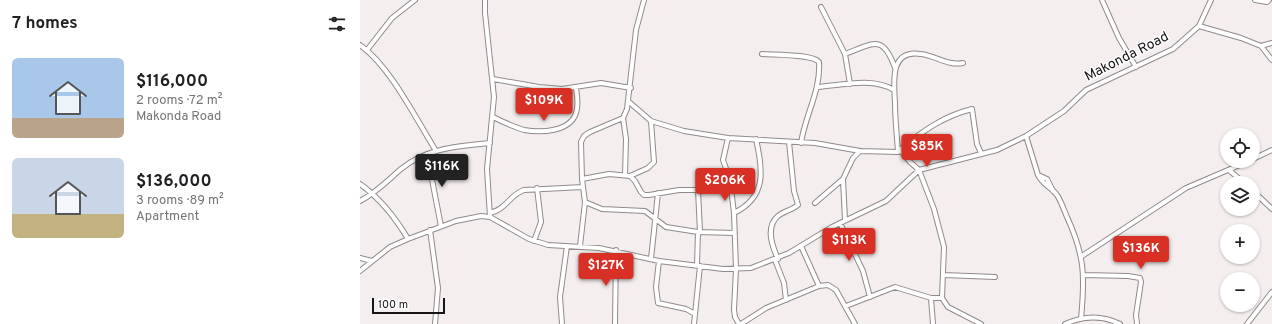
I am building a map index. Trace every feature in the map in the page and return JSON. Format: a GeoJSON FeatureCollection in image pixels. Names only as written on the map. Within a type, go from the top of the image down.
{"type":"FeatureCollection","features":[{"type":"Feature","properties":{"kind":"street"},"geometry":{"type":"LineString","coordinates":[[367,50],[392,18],[415,0]]}},
{"type":"Feature","properties":{"kind":"street"},"geometry":{"type":"LineString","coordinates":[[485,0],[485,13],[493,78],[493,117],[487,182],[490,215],[504,207],[518,192],[537,188],[583,187]]}},
{"type":"Feature","properties":{"kind":"street"},"geometry":{"type":"LineString","coordinates":[[627,176],[626,139],[623,118],[627,109],[631,88],[636,30],[644,0]]}},
{"type":"Feature","properties":{"kind":"street"},"geometry":{"type":"LineString","coordinates":[[1102,0],[1119,38],[1136,67]]}},
{"type":"Feature","properties":{"kind":"street","name":"Makonda Road"},"geometry":{"type":"LineString","coordinates":[[360,271],[390,247],[408,239],[441,226],[474,216],[490,215],[534,241],[548,245],[580,246],[616,250],[659,261],[736,269],[751,268],[776,259],[845,220],[886,202],[919,170],[935,164],[961,160],[981,153],[997,150],[1026,136],[1064,111],[1086,90],[1173,48],[1199,26],[1211,0]]}},
{"type":"Feature","properties":{"kind":"street"},"geometry":{"type":"LineString","coordinates":[[1255,0],[1267,2],[1269,0]]}},
{"type":"Feature","properties":{"kind":"street"},"geometry":{"type":"LineString","coordinates":[[821,7],[845,54],[850,84]]}},
{"type":"Feature","properties":{"kind":"street"},"geometry":{"type":"LineString","coordinates":[[1199,26],[1241,38],[1261,46],[1272,60]]}},
{"type":"Feature","properties":{"kind":"street"},"geometry":{"type":"LineString","coordinates":[[1261,46],[1272,43]]}},
{"type":"Feature","properties":{"kind":"street"},"geometry":{"type":"LineString","coordinates":[[845,54],[874,44],[881,44],[889,51],[895,68],[894,90],[899,151],[919,170],[928,191],[944,246],[942,298],[948,307],[981,324]]}},
{"type":"Feature","properties":{"kind":"street"},"geometry":{"type":"LineString","coordinates":[[360,45],[367,50],[388,75],[436,151]]}},
{"type":"Feature","properties":{"kind":"street"},"geometry":{"type":"LineString","coordinates":[[895,68],[909,53],[932,56],[954,64],[963,62]]}},
{"type":"Feature","properties":{"kind":"street"},"geometry":{"type":"LineString","coordinates":[[762,54],[818,60],[820,67],[818,86],[803,126],[801,143]]}},
{"type":"Feature","properties":{"kind":"street"},"geometry":{"type":"LineString","coordinates":[[493,78],[539,87],[576,88],[602,83],[631,88]]}},
{"type":"Feature","properties":{"kind":"street"},"geometry":{"type":"LineString","coordinates":[[818,86],[850,84],[883,85],[894,90]]}},
{"type":"Feature","properties":{"kind":"street"},"geometry":{"type":"LineString","coordinates":[[493,117],[524,130],[555,130],[566,126],[574,119],[578,102],[576,88]]}},
{"type":"Feature","properties":{"kind":"street"},"geometry":{"type":"LineString","coordinates":[[628,101],[651,120],[684,132],[728,138],[834,146],[860,151],[899,151],[927,128],[949,117],[972,110],[977,144],[981,153]]}},
{"type":"Feature","properties":{"kind":"street"},"geometry":{"type":"LineString","coordinates":[[580,246],[585,202],[582,179],[581,142],[584,136],[590,132],[623,118]]}},
{"type":"Feature","properties":{"kind":"street"},"geometry":{"type":"LineString","coordinates":[[627,176],[648,168],[654,162],[651,120]]}},
{"type":"Feature","properties":{"kind":"street"},"geometry":{"type":"LineString","coordinates":[[1026,136],[1038,175],[1047,179],[1051,183],[1072,227],[1082,256],[1084,275],[1081,319]]}},
{"type":"Feature","properties":{"kind":"street"},"geometry":{"type":"LineString","coordinates":[[728,138],[723,160],[730,180],[734,212],[736,269],[735,317],[740,324],[760,311],[819,286],[832,286],[846,306],[855,324]]}},
{"type":"Feature","properties":{"kind":"street"},"geometry":{"type":"LineString","coordinates":[[734,212],[745,207],[759,190],[760,168],[756,139]]}},
{"type":"Feature","properties":{"kind":"street"},"geometry":{"type":"LineString","coordinates":[[786,300],[784,283],[770,234],[777,217],[798,205],[794,190],[789,142]]}},
{"type":"Feature","properties":{"kind":"street"},"geometry":{"type":"LineString","coordinates":[[360,201],[374,194],[401,169],[427,154],[461,146],[490,143]]}},
{"type":"Feature","properties":{"kind":"street"},"geometry":{"type":"LineString","coordinates":[[1260,156],[1272,150]]}},
{"type":"Feature","properties":{"kind":"street"},"geometry":{"type":"LineString","coordinates":[[815,203],[843,179],[853,158],[860,151]]}},
{"type":"Feature","properties":{"kind":"street"},"geometry":{"type":"LineString","coordinates":[[427,154],[441,226]]}},
{"type":"Feature","properties":{"kind":"street"},"geometry":{"type":"LineString","coordinates":[[1082,256],[1186,188],[1233,168]]}},
{"type":"Feature","properties":{"kind":"street"},"geometry":{"type":"LineString","coordinates":[[1229,170],[1236,176]]}},
{"type":"Feature","properties":{"kind":"street"},"geometry":{"type":"LineString","coordinates":[[582,179],[609,174],[627,176],[635,181],[644,194],[679,190],[698,190],[730,180]]}},
{"type":"Feature","properties":{"kind":"street"},"geometry":{"type":"LineString","coordinates":[[843,179],[845,220]]}},
{"type":"Feature","properties":{"kind":"street"},"geometry":{"type":"LineString","coordinates":[[360,184],[374,194],[397,220],[408,239]]}},
{"type":"Feature","properties":{"kind":"street"},"geometry":{"type":"LineString","coordinates":[[534,241],[541,222],[537,188]]}},
{"type":"Feature","properties":{"kind":"street"},"geometry":{"type":"LineString","coordinates":[[694,324],[699,232],[698,190]]}},
{"type":"Feature","properties":{"kind":"street"},"geometry":{"type":"LineString","coordinates":[[652,259],[658,193]]}},
{"type":"Feature","properties":{"kind":"street"},"geometry":{"type":"LineString","coordinates":[[1260,198],[1272,209]]}},
{"type":"Feature","properties":{"kind":"street"},"geometry":{"type":"LineString","coordinates":[[585,202],[602,209],[645,211],[656,221],[666,227],[699,232],[735,233]]}},
{"type":"Feature","properties":{"kind":"street"},"geometry":{"type":"LineString","coordinates":[[840,223],[862,271],[870,296]]}},
{"type":"Feature","properties":{"kind":"street"},"geometry":{"type":"LineString","coordinates":[[430,230],[438,288],[435,324]]}},
{"type":"Feature","properties":{"kind":"street"},"geometry":{"type":"LineString","coordinates":[[562,324],[560,297],[567,246]]}},
{"type":"Feature","properties":{"kind":"street"},"geometry":{"type":"LineString","coordinates":[[801,246],[819,286]]}},
{"type":"Feature","properties":{"kind":"street"},"geometry":{"type":"LineString","coordinates":[[615,324],[616,250]]}},
{"type":"Feature","properties":{"kind":"street"},"geometry":{"type":"LineString","coordinates":[[360,258],[372,261]]}},
{"type":"Feature","properties":{"kind":"street"},"geometry":{"type":"LineString","coordinates":[[659,261],[656,287],[658,303],[686,309],[695,314]]}},
{"type":"Feature","properties":{"kind":"street"},"geometry":{"type":"LineString","coordinates":[[943,274],[995,277]]}},
{"type":"Feature","properties":{"kind":"street"},"geometry":{"type":"LineString","coordinates":[[1084,275],[1128,276],[1140,278],[1141,282],[1136,315],[1137,324]]}},
{"type":"Feature","properties":{"kind":"street"},"geometry":{"type":"LineString","coordinates":[[846,306],[895,287],[931,298],[942,298]]}},
{"type":"Feature","properties":{"kind":"street"},"geometry":{"type":"LineString","coordinates":[[1247,324],[1272,292]]}},
{"type":"Feature","properties":{"kind":"street"},"geometry":{"type":"LineString","coordinates":[[931,298],[932,324]]}},
{"type":"Feature","properties":{"kind":"street"},"geometry":{"type":"LineString","coordinates":[[1065,324],[1081,319],[1097,318],[1120,324]]}}]}
